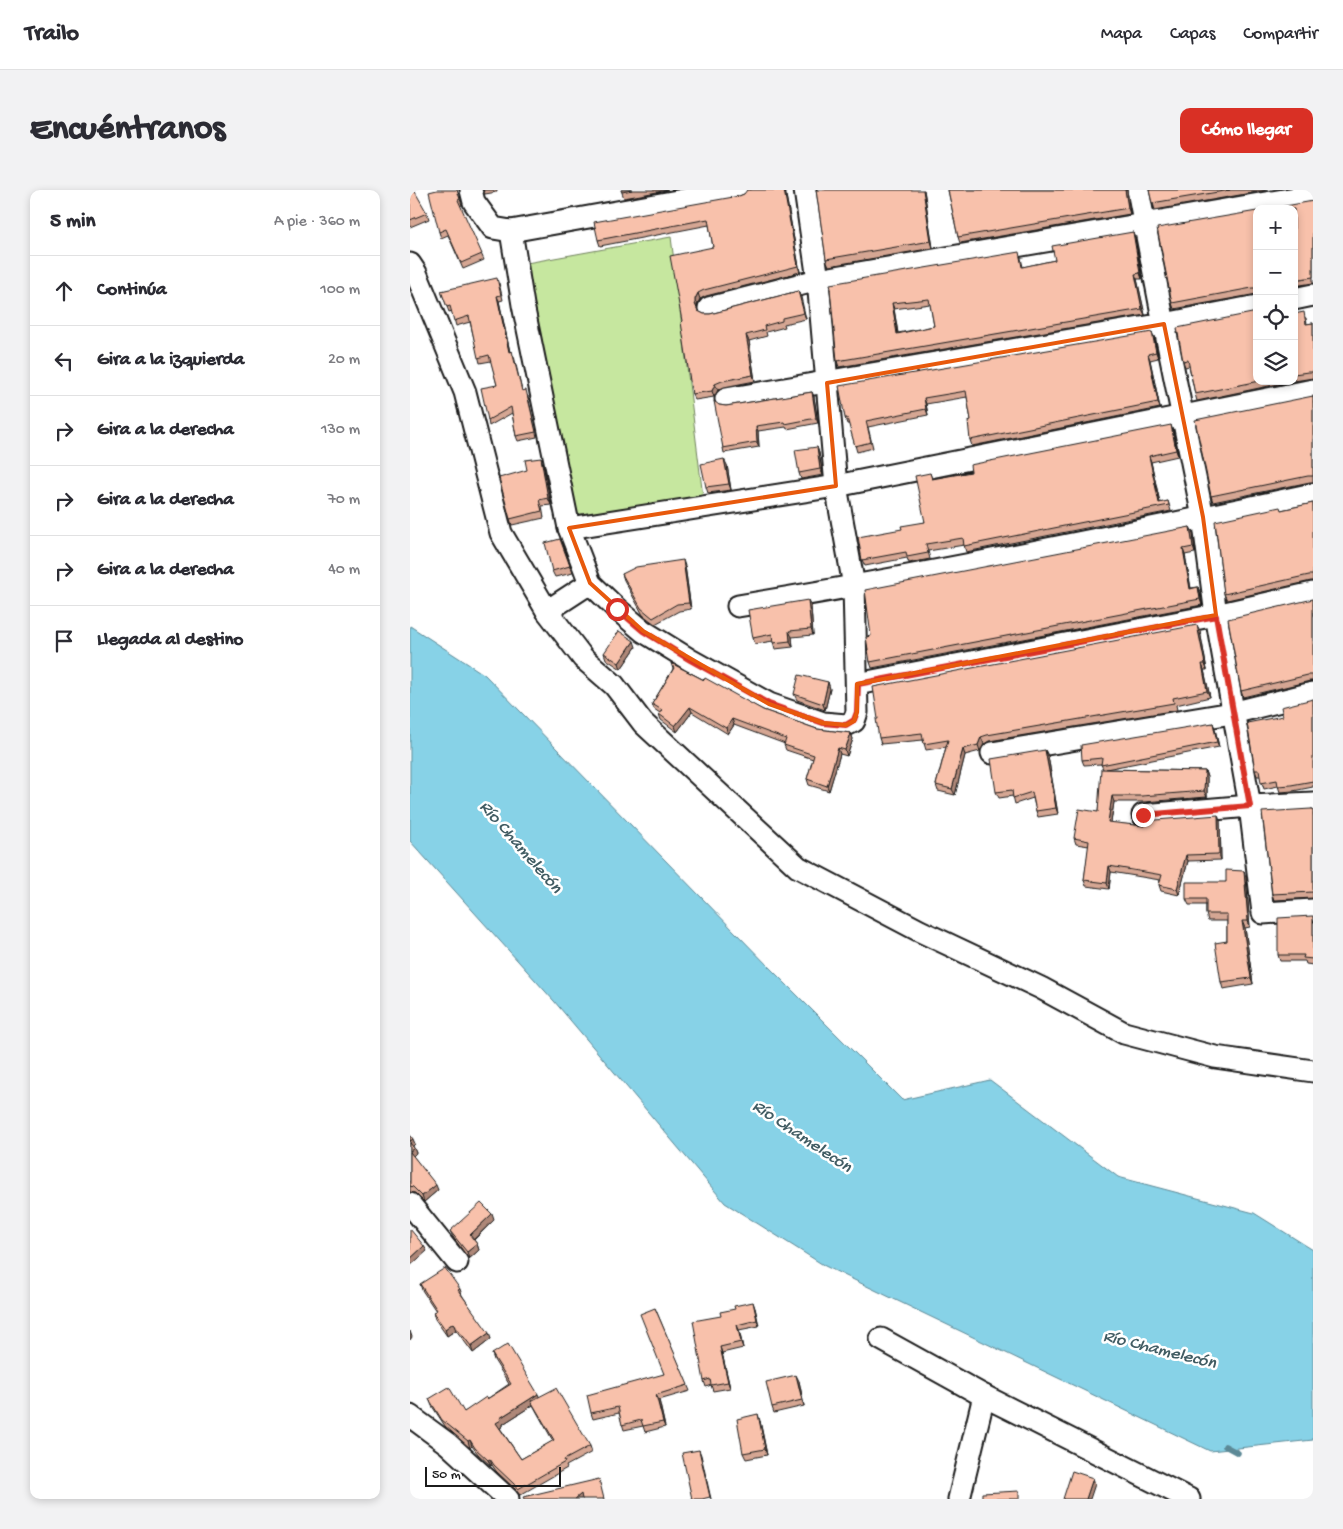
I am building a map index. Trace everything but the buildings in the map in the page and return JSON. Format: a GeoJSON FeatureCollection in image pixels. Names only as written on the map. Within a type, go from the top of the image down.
{"type":"FeatureCollection","features":[{"type":"Feature","properties":{"kind":"street"},"geometry":{"type":"LineString","coordinates":[[471,190],[474,202],[493,228],[511,230],[739,190]]}},
{"type":"Feature","properties":{"kind":"street"},"geometry":{"type":"LineString","coordinates":[[511,230],[523,305],[569,528],[590,583],[643,631],[690,660],[769,704],[823,723],[846,725],[854,720],[857,712],[858,684],[854,586],[836,486],[818,280],[805,190]]}},
{"type":"Feature","properties":{"kind":"street"},"geometry":{"type":"LineString","coordinates":[[1138,190],[1204,518],[1216,616],[1250,806],[1263,913],[1313,910]]}},
{"type":"Feature","properties":{"kind":"street"},"geometry":{"type":"LineString","coordinates":[[709,308],[818,280],[1313,195]]}},
{"type":"Feature","properties":{"kind":"street"},"geometry":{"type":"LineString","coordinates":[[410,264],[416,273],[465,392],[501,533],[547,611],[583,658],[614,685],[643,723],[798,867],[920,931],[1041,988],[1124,1033],[1215,1057],[1313,1071]]}},
{"type":"Feature","properties":{"kind":"street"},"geometry":{"type":"LineString","coordinates":[[1298,298],[1313,296]]}},
{"type":"Feature","properties":{"kind":"street"},"geometry":{"type":"LineString","coordinates":[[726,399],[827,383],[1253,307]]}},
{"type":"Feature","properties":{"kind":"street"},"geometry":{"type":"LineString","coordinates":[[569,528],[836,486],[1313,390]]}},
{"type":"Feature","properties":{"kind":"street"},"geometry":{"type":"LineString","coordinates":[[738,606],[854,586],[1204,518],[1313,494]]}},
{"type":"Feature","properties":{"kind":"street"},"geometry":{"type":"LineString","coordinates":[[547,611],[590,583]]}},
{"type":"Feature","properties":{"kind":"street"},"geometry":{"type":"LineString","coordinates":[[858,684],[1216,616],[1313,593]]}},
{"type":"Feature","properties":{"kind":"street"},"geometry":{"type":"LineString","coordinates":[[992,752],[1232,712],[1313,694]]}},
{"type":"Feature","properties":{"kind":"street"},"geometry":{"type":"LineString","coordinates":[[1143,815],[1313,803]]}},
{"type":"Feature","properties":{"kind":"street"},"geometry":{"type":"LineString","coordinates":[[410,1204],[457,1262]]}},
{"type":"Feature","properties":{"kind":"street"},"geometry":{"type":"LineString","coordinates":[[881,1339],[984,1396],[1189,1499]]}},
{"type":"Feature","properties":{"kind":"street"},"geometry":{"type":"LineString","coordinates":[[959,1499],[984,1396]]}},
{"type":"Feature","properties":{"kind":"street"},"geometry":{"type":"LineString","coordinates":[[410,1416],[448,1444],[508,1499]]}},
{"type":"Feature","properties":{"kind":"highlighted area"},"geometry":{"type":"Polygon","coordinates":[[[1164,324],[1203,517],[1216,615],[857,684],[857,712],[854,721],[846,725],[823,723],[769,704],[643,631],[590,583],[569,528],[836,486],[827,383],[1164,324]]]}},
{"type":"Feature","properties":{"kind":"green space"},"geometry":{"type":"Polygon","coordinates":[[[671,237],[703,497],[578,518],[521,264],[671,237]]]}},
{"type":"Feature","properties":{"kind":"water","name":"Río Chamelecón"},"geometry":{"type":"Polygon","coordinates":[[[410,626],[485,675],[772,970],[902,1100],[990,1080],[1118,1177],[1254,1213],[1313,1250],[1313,1440],[1210,1451],[825,1266],[725,1203],[554,1001],[410,841],[410,626]]]}},
{"type":"Feature","properties":{"kind":"waterway"},"geometry":{"type":"LineString","coordinates":[[1225,1446],[1238,1453]]}},
{"type":"Feature","properties":{"kind":"route"},"geometry":{"type":"LineString","coordinates":[[617,609],[643,631],[690,660],[769,704],[823,723],[846,725],[854,720],[857,712],[858,684],[1216,616],[1250,806],[1143,815]]}}]}
